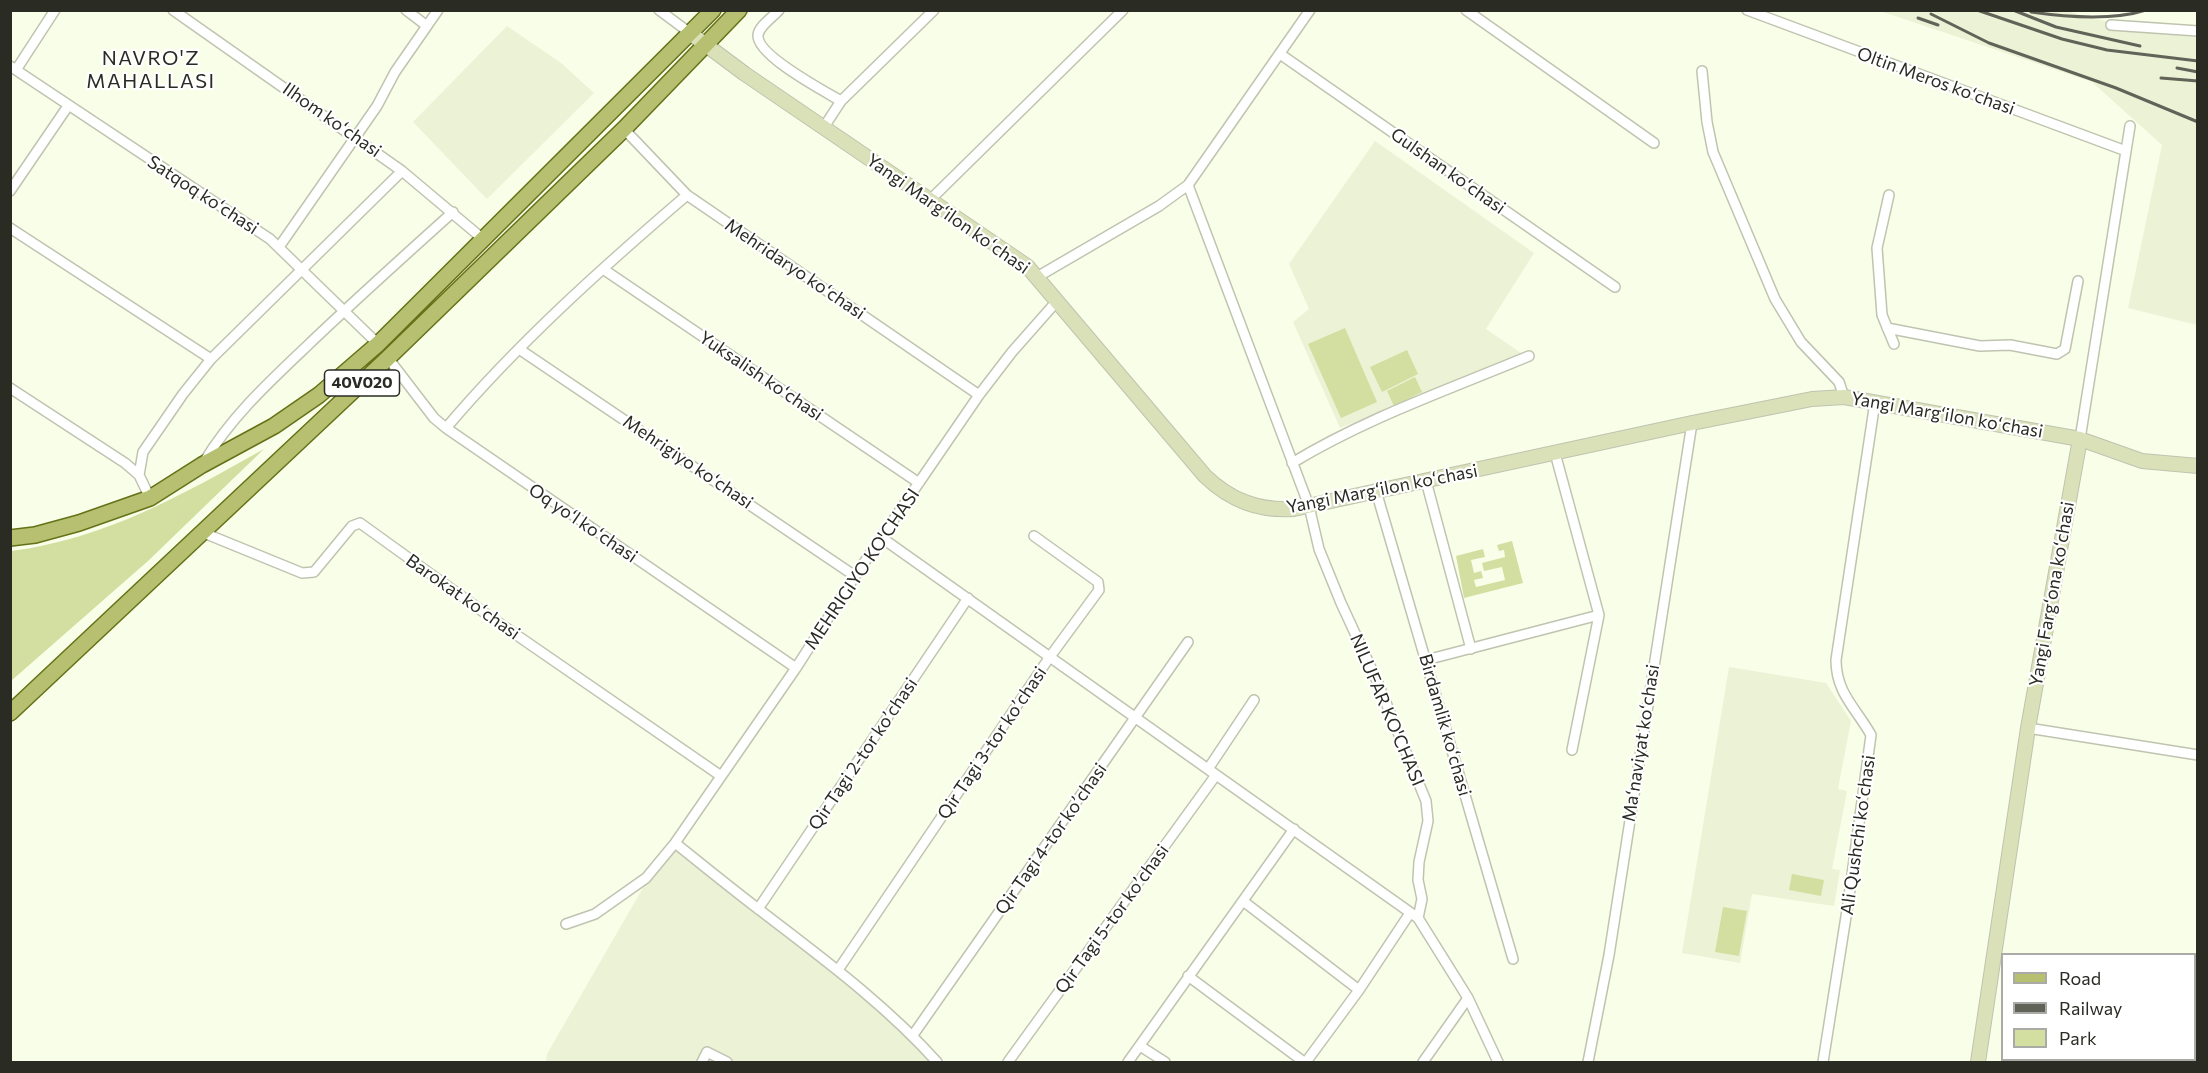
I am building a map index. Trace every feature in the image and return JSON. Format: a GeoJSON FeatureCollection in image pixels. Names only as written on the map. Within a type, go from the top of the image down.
{"type":"FeatureCollection","features":[{"type":"Feature","properties":{"kind":"main road","name":"40V020"},"geometry":{"type":"LineString","coordinates":[[10,538],[80,523],[150,498],[202,465],[274,426],[320,395],[378,344],[713,10]]}},
{"type":"Feature","properties":{"kind":"main road","name":"40V020"},"geometry":{"type":"LineString","coordinates":[[10,713],[388,358],[624,129],[739,10]]}},
{"type":"Feature","properties":{"kind":"main road","name":"Yangi Margʻilon koʻchasi"},"geometry":{"type":"LineString","coordinates":[[690,33],[745,74],[1027,266],[1214,485],[1238,500],[1258,507],[1280,510],[1309,506],[1692,423],[1812,399],[1844,397],[2080,439],[2142,461],[2198,466]]}},
{"type":"Feature","properties":{"kind":"main road","name":"Yangi Fargʻona koʻchasi"},"geometry":{"type":"LineString","coordinates":[[1978,1062],[2028,728],[2080,439]]}},
{"type":"Feature","properties":{"kind":"street"},"geometry":{"type":"LineString","coordinates":[[13,68],[55,10]]}},
{"type":"Feature","properties":{"kind":"street","name":"Ilhom koʻchasi"},"geometry":{"type":"LineString","coordinates":[[173,10],[356,137],[402,171],[483,239]]}},
{"type":"Feature","properties":{"kind":"street"},"geometry":{"type":"LineString","coordinates":[[406,10],[427,26]]}},
{"type":"Feature","properties":{"kind":"street"},"geometry":{"type":"LineString","coordinates":[[279,247],[377,106],[395,72],[438,10]]}},
{"type":"Feature","properties":{"kind":"street"},"geometry":{"type":"LineString","coordinates":[[658,10],[690,33]]}},
{"type":"Feature","properties":{"kind":"street"},"geometry":{"type":"LineString","coordinates":[[779,10],[760,29],[758,36],[760,46],[772,58],[841,101]]}},
{"type":"Feature","properties":{"kind":"street"},"geometry":{"type":"LineString","coordinates":[[824,127],[841,101],[934,10]]}},
{"type":"Feature","properties":{"kind":"street"},"geometry":{"type":"LineString","coordinates":[[930,200],[1124,10]]}},
{"type":"Feature","properties":{"kind":"street"},"geometry":{"type":"LineString","coordinates":[[1037,277],[1159,206],[1188,185],[1310,10]]}},
{"type":"Feature","properties":{"kind":"street"},"geometry":{"type":"LineString","coordinates":[[1466,10],[1654,143]]}},
{"type":"Feature","properties":{"kind":"street","name":"Oltin Meros koʻchasi"},"geometry":{"type":"LineString","coordinates":[[1747,10],[2126,151]]}},
{"type":"Feature","properties":{"kind":"street"},"geometry":{"type":"LineString","coordinates":[[2110,25],[2198,31]]}},
{"type":"Feature","properties":{"kind":"street","name":"Gulshan koʻchasi"},"geometry":{"type":"LineString","coordinates":[[1280,54],[1615,287]]}},
{"type":"Feature","properties":{"kind":"street","name":"Satqoq koʻchasi"},"geometry":{"type":"LineString","coordinates":[[13,68],[279,247],[378,344]]}},
{"type":"Feature","properties":{"kind":"street"},"geometry":{"type":"LineString","coordinates":[[1702,71],[1707,122],[1713,152],[1770,288],[1801,342],[1839,382],[1844,397]]}},
{"type":"Feature","properties":{"kind":"street"},"geometry":{"type":"LineString","coordinates":[[10,192],[69,106]]}},
{"type":"Feature","properties":{"kind":"street","name":"Yangi Fargʻona koʻchasi"},"geometry":{"type":"LineString","coordinates":[[2080,439],[2130,126]]}},
{"type":"Feature","properties":{"kind":"street","name":"Mehridaryo koʻchasi"},"geometry":{"type":"LineString","coordinates":[[624,129],[687,195],[979,394]]}},
{"type":"Feature","properties":{"kind":"street"},"geometry":{"type":"LineString","coordinates":[[139,475],[143,452],[183,394],[211,359],[402,171]]}},
{"type":"Feature","properties":{"kind":"street","name":"NILUFAR KO'CHASI"},"geometry":{"type":"LineString","coordinates":[[1188,185],[1309,506],[1319,549],[1378,683],[1426,801],[1428,820],[1419,862],[1418,880],[1422,900],[1414,915]]}},
{"type":"Feature","properties":{"kind":"street"},"geometry":{"type":"LineString","coordinates":[[446,428],[519,349],[603,269],[687,195]]}},
{"type":"Feature","properties":{"kind":"street"},"geometry":{"type":"LineString","coordinates":[[1889,195],[1877,248],[1882,315],[1894,344]]}},
{"type":"Feature","properties":{"kind":"street"},"geometry":{"type":"LineString","coordinates":[[202,465],[219,437],[254,397],[453,212]]}},
{"type":"Feature","properties":{"kind":"street"},"geometry":{"type":"LineString","coordinates":[[10,228],[211,359]]}},
{"type":"Feature","properties":{"kind":"street","name":"Yuksalish koʻchasi"},"geometry":{"type":"LineString","coordinates":[[603,269],[920,483]]}},
{"type":"Feature","properties":{"kind":"street"},"geometry":{"type":"LineString","coordinates":[[1887,328],[1980,346],[2010,345],[2058,354],[2064,350],[2078,281]]}},
{"type":"Feature","properties":{"kind":"street","name":"MEHRIGIYO KO'CHASI"},"geometry":{"type":"LineString","coordinates":[[566,924],[596,914],[646,878],[675,843],[796,668],[855,576],[979,394],[1057,301]]}},
{"type":"Feature","properties":{"kind":"street","name":"Mehrigiyo koʻchasi"},"geometry":{"type":"LineString","coordinates":[[519,349],[855,576]]}},
{"type":"Feature","properties":{"kind":"street"},"geometry":{"type":"LineString","coordinates":[[1292,463],[1318,447],[1371,422],[1529,356]]}},
{"type":"Feature","properties":{"kind":"street","name":"Oq yoʻl koʻchasi"},"geometry":{"type":"LineString","coordinates":[[388,358],[434,418],[446,428],[796,668]]}},
{"type":"Feature","properties":{"kind":"street"},"geometry":{"type":"LineString","coordinates":[[10,388],[125,462],[139,475],[150,498]]}},
{"type":"Feature","properties":{"kind":"street","name":"Ali Qushchi koʻchasi"},"geometry":{"type":"LineString","coordinates":[[1823,1062],[1871,735],[1844,695],[1836,677],[1836,660],[1875,402]]}},
{"type":"Feature","properties":{"kind":"street","name":"Maʻnaviyat koʻchasi"},"geometry":{"type":"LineString","coordinates":[[1588,1062],[1609,955],[1692,423]]}},
{"type":"Feature","properties":{"kind":"street"},"geometry":{"type":"LineString","coordinates":[[1555,453],[1599,615],[1572,750]]}},
{"type":"Feature","properties":{"kind":"street"},"geometry":{"type":"LineString","coordinates":[[1426,481],[1471,649]]}},
{"type":"Feature","properties":{"kind":"street","name":"Birdamlik koʻchasi"},"geometry":{"type":"LineString","coordinates":[[1376,492],[1513,959]]}},
{"type":"Feature","properties":{"kind":"street","name":"Barokat koʻchasi"},"geometry":{"type":"LineString","coordinates":[[204,533],[302,573],[314,572],[352,526],[360,523],[489,616],[721,776]]}},
{"type":"Feature","properties":{"kind":"street","name":"Qir Tagi 3-tor koʼchasi"},"geometry":{"type":"LineString","coordinates":[[838,970],[1049,658],[1099,590],[1098,582],[1034,536]]}},
{"type":"Feature","properties":{"kind":"street"},"geometry":{"type":"LineString","coordinates":[[882,538],[1414,915],[1468,998],[1498,1062]]}},
{"type":"Feature","properties":{"kind":"street","name":"Qir Tagi 2-tor koʼchasi"},"geometry":{"type":"LineString","coordinates":[[758,909],[968,598]]}},
{"type":"Feature","properties":{"kind":"street"},"geometry":{"type":"LineString","coordinates":[[1426,660],[1599,615]]}},
{"type":"Feature","properties":{"kind":"street","name":"Qir Tagi 4-tor koʼchasi"},"geometry":{"type":"LineString","coordinates":[[913,1035],[1188,642]]}},
{"type":"Feature","properties":{"kind":"street"},"geometry":{"type":"LineString","coordinates":[[1208,769],[1254,700]]}},
{"type":"Feature","properties":{"kind":"street"},"geometry":{"type":"LineString","coordinates":[[2028,728],[2198,755]]}},
{"type":"Feature","properties":{"kind":"street","name":"Qir Tagi 5-tor koʼchasi"},"geometry":{"type":"LineString","coordinates":[[1008,1062],[1216,775]]}},
{"type":"Feature","properties":{"kind":"street"},"geometry":{"type":"LineString","coordinates":[[1128,1062],[1294,829]]}},
{"type":"Feature","properties":{"kind":"street"},"geometry":{"type":"LineString","coordinates":[[675,843],[838,970],[913,1035],[937,1062]]}},
{"type":"Feature","properties":{"kind":"street"},"geometry":{"type":"LineString","coordinates":[[1244,901],[1359,990]]}},
{"type":"Feature","properties":{"kind":"street"},"geometry":{"type":"LineString","coordinates":[[1188,976],[1305,1062],[1414,915]]}},
{"type":"Feature","properties":{"kind":"street"},"geometry":{"type":"LineString","coordinates":[[1423,1062],[1468,998]]}},
{"type":"Feature","properties":{"kind":"street"},"geometry":{"type":"LineString","coordinates":[[1140,1046],[1164,1062]]}},
{"type":"Feature","properties":{"kind":"street"},"geometry":{"type":"LineString","coordinates":[[702,1062],[707,1052],[727,1062]]}},
{"type":"Feature","properties":{"kind":"shaded area"},"geometry":{"type":"Polygon","coordinates":[[[1880,11],[2066,11],[2151,33],[2197,37],[2197,325],[2128,308],[2162,145],[2092,82],[1880,11]]]}},
{"type":"Feature","properties":{"kind":"shaded area"},"geometry":{"type":"Polygon","coordinates":[[[507,26],[561,63],[594,93],[487,199],[413,122],[507,26]]]}},
{"type":"Feature","properties":{"kind":"shaded area"},"geometry":{"type":"Polygon","coordinates":[[[1375,141],[1534,253],[1486,329],[1524,355],[1340,428],[1293,322],[1309,309],[1289,264],[1375,141]]]}},
{"type":"Feature","properties":{"kind":"shaded area"},"geometry":{"type":"Polygon","coordinates":[[[1729,667],[1826,683],[1851,721],[1838,789],[1847,791],[1832,869],[1840,870],[1834,906],[1752,894],[1740,963],[1682,953],[1729,667]]]}},
{"type":"Feature","properties":{"kind":"shaded area"},"geometry":{"type":"Polygon","coordinates":[[[676,846],[840,973],[934,1062],[546,1062],[547,1054],[644,886],[676,846]]]}},
{"type":"Feature","properties":{"kind":"green space"},"geometry":{"type":"Polygon","coordinates":[[[1345,328],[1377,402],[1341,418],[1308,344],[1345,328]]]}},
{"type":"Feature","properties":{"kind":"green space"},"geometry":{"type":"Polygon","coordinates":[[[1407,350],[1418,374],[1382,392],[1370,367],[1407,350]]]}},
{"type":"Feature","properties":{"kind":"green space"},"geometry":{"type":"Polygon","coordinates":[[[1415,377],[1422,392],[1394,406],[1387,391],[1415,377]]]}},
{"type":"Feature","properties":{"kind":"green space"},"geometry":{"type":"Polygon","coordinates":[[[264,449],[148,561],[11,681],[11,551],[45,545],[111,526],[203,483],[264,449]]]}},
{"type":"Feature","properties":{"kind":"green space"},"geometry":{"type":"Polygon","coordinates":[[[1512,541],[1523,583],[1464,598],[1456,556],[1483,549],[1485,557],[1471,560],[1474,573],[1481,571],[1483,578],[1474,580],[1476,587],[1505,580],[1502,567],[1484,571],[1482,563],[1505,557],[1504,550],[1499,551],[1497,545],[1512,541]]]}},
{"type":"Feature","properties":{"kind":"green space"},"geometry":{"type":"Polygon","coordinates":[[[1792,874],[1824,880],[1821,896],[1789,890],[1792,874]]]}},
{"type":"Feature","properties":{"kind":"green space"},"geometry":{"type":"Polygon","coordinates":[[[1723,907],[1747,911],[1739,956],[1715,952],[1723,907]]]}},
{"type":"Feature","properties":{"kind":"railway"},"geometry":{"type":"LineString","coordinates":[[1977,10],[2062,39],[2107,50],[2198,61]]}},
{"type":"Feature","properties":{"kind":"railway"},"geometry":{"type":"LineString","coordinates":[[2013,10],[2056,27],[2140,46]]}},
{"type":"Feature","properties":{"kind":"railway"},"geometry":{"type":"LineString","coordinates":[[2031,12],[2104,17],[2146,10]]}},
{"type":"Feature","properties":{"kind":"railway"},"geometry":{"type":"LineString","coordinates":[[1931,14],[1989,43],[2116,88],[2198,122]]}},
{"type":"Feature","properties":{"kind":"railway"},"geometry":{"type":"LineString","coordinates":[[1918,18],[1938,25]]}},
{"type":"Feature","properties":{"kind":"railway"},"geometry":{"type":"LineString","coordinates":[[2177,68],[2198,72]]}},
{"type":"Feature","properties":{"kind":"railway"},"geometry":{"type":"LineString","coordinates":[[2161,78],[2198,81]]}},
{"type":"Feature","properties":{"kind":"district","name":"NAVRO'Z MAHALLASI"},"geometry":{"type":"Point","coordinates":[151,70]}}]}
